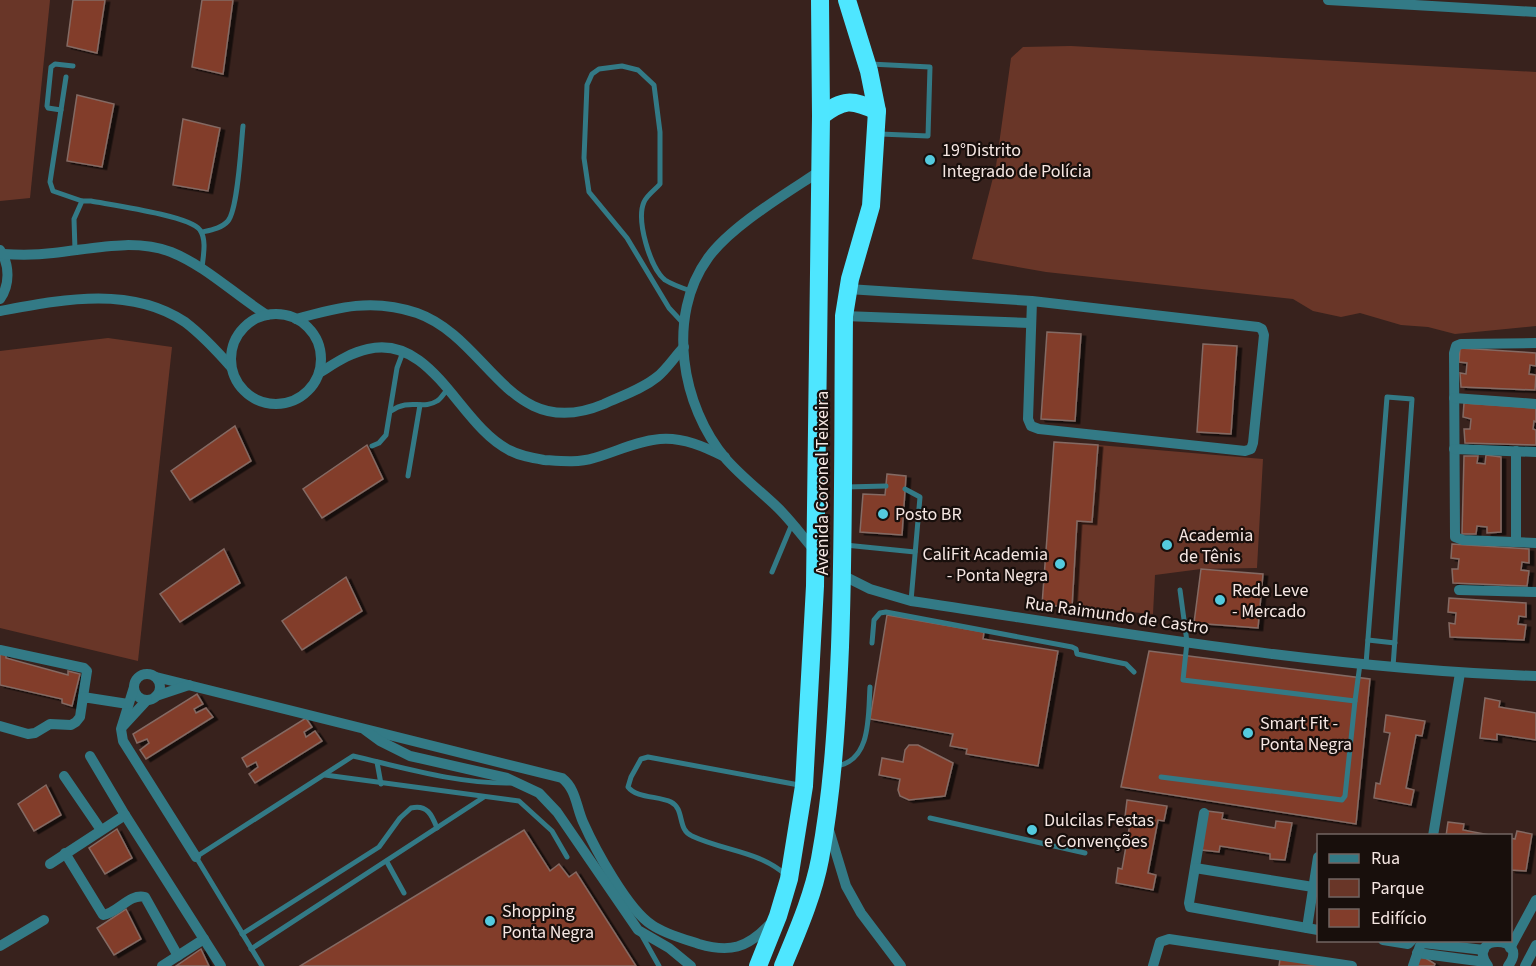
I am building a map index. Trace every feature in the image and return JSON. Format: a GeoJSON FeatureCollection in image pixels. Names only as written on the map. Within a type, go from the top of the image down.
{"type":"FeatureCollection","features":[{"type":"Feature","properties":{"kind":"highway","name":"Avenida Coronel Teixeira"},"geometry":{"type":"LineString","coordinates":[[758,966],[778,916],[789,879],[804,786],[815,551],[821,116],[820,0]]}},
{"type":"Feature","properties":{"kind":"highway","name":"Avenida Coronel Teixeira"},"geometry":{"type":"LineString","coordinates":[[783,966],[802,920],[820,861],[826,820],[837,716],[843,545],[844,316],[848,289],[871,206],[876,133],[877,111],[867,64],[847,0]]}},
{"type":"Feature","properties":{"kind":"highway"},"geometry":{"type":"LineString","coordinates":[[821,116],[845,102],[862,104],[877,111]]}},
{"type":"Feature","properties":{"kind":"street"},"geometry":{"type":"LineString","coordinates":[[1328,0],[1536,12]]}},
{"type":"Feature","properties":{"kind":"street"},"geometry":{"type":"LineString","coordinates":[[815,551],[778,508],[725,458],[697,411],[688,387],[684,366],[684,325],[692,291],[708,258],[726,239],[778,198],[820,171]]}},
{"type":"Feature","properties":{"kind":"street"},"geometry":{"type":"LineString","coordinates":[[0,299],[7,283],[8,268],[2,252],[42,254],[113,245],[141,245],[170,252],[192,262],[267,315]]}},
{"type":"Feature","properties":{"kind":"street"},"geometry":{"type":"LineString","coordinates":[[848,289],[1032,301],[1258,327],[1262,329],[1264,335],[1251,449],[1245,451],[1039,429],[1031,426],[1028,419],[1032,301]]}},
{"type":"Feature","properties":{"kind":"street"},"geometry":{"type":"LineString","coordinates":[[0,311],[74,299],[106,298],[151,306],[184,322],[210,344],[231,367]]}},
{"type":"Feature","properties":{"kind":"street"},"geometry":{"type":"LineString","coordinates":[[296,319],[333,309],[361,305],[386,304],[419,314],[442,327],[469,348],[502,384],[526,404],[548,411],[569,414],[597,406],[638,389],[657,377],[684,346]]}},
{"type":"Feature","properties":{"kind":"street"},"geometry":{"type":"LineString","coordinates":[[282,314],[296,319],[307,326],[319,344],[321,361],[319,374],[313,386],[292,402],[280,405],[266,404],[254,399],[243,391],[231,367],[231,353],[235,340],[241,330],[254,320],[267,315],[282,314]]}},
{"type":"Feature","properties":{"kind":"street"},"geometry":{"type":"LineString","coordinates":[[844,316],[1030,322]]}},
{"type":"Feature","properties":{"kind":"street"},"geometry":{"type":"LineString","coordinates":[[1536,343],[1461,344],[1456,346],[1454,352],[1455,537],[1463,540],[1536,543]]}},
{"type":"Feature","properties":{"kind":"street"},"geometry":{"type":"LineString","coordinates":[[319,374],[346,356],[369,348],[404,350],[414,355],[484,432],[508,450],[531,458],[564,462],[592,459],[635,443],[660,439],[690,442],[725,458]]}},
{"type":"Feature","properties":{"kind":"street"},"geometry":{"type":"LineString","coordinates":[[1454,398],[1536,404]]}},
{"type":"Feature","properties":{"kind":"street"},"geometry":{"type":"LineString","coordinates":[[1454,449],[1536,452]]}},
{"type":"Feature","properties":{"kind":"street"},"geometry":{"type":"LineString","coordinates":[[1516,451],[1516,542]]}},
{"type":"Feature","properties":{"kind":"street","name":"Rua Raimundo de Castro"},"geometry":{"type":"LineString","coordinates":[[842,575],[870,589],[911,601],[1187,642],[1460,674],[1536,676]]}},
{"type":"Feature","properties":{"kind":"street"},"geometry":{"type":"LineString","coordinates":[[1459,590],[1536,592]]}},
{"type":"Feature","properties":{"kind":"street"},"geometry":{"type":"LineString","coordinates":[[0,650],[84,668],[87,671],[80,717],[76,722],[71,725],[50,724],[35,733],[28,734],[0,726]]}},
{"type":"Feature","properties":{"kind":"street"},"geometry":{"type":"LineString","coordinates":[[196,857],[123,741],[121,729],[128,704],[138,677],[142,674],[152,674],[156,677],[562,778],[570,784],[575,801],[596,846],[632,907],[654,927],[703,945],[736,948],[749,943],[778,916]]}},
{"type":"Feature","properties":{"kind":"street"},"geometry":{"type":"LineString","coordinates":[[1433,834],[1460,674]]}},
{"type":"Feature","properties":{"kind":"street"},"geometry":{"type":"LineString","coordinates":[[121,729],[151,698],[159,693],[160,684],[156,677]]}},
{"type":"Feature","properties":{"kind":"street"},"geometry":{"type":"LineString","coordinates":[[134,687],[138,696],[151,698],[189,685]]}},
{"type":"Feature","properties":{"kind":"street"},"geometry":{"type":"LineString","coordinates":[[83,697],[128,704]]}},
{"type":"Feature","properties":{"kind":"street"},"geometry":{"type":"LineString","coordinates":[[363,728],[380,741],[410,756],[475,770],[519,783],[539,793],[557,812],[638,930],[669,948],[691,966]]}},
{"type":"Feature","properties":{"kind":"street"},"geometry":{"type":"LineString","coordinates":[[90,756],[221,966]]}},
{"type":"Feature","properties":{"kind":"street"},"geometry":{"type":"LineString","coordinates":[[539,793],[548,774]]}},
{"type":"Feature","properties":{"kind":"street"},"geometry":{"type":"LineString","coordinates":[[64,776],[101,830]]}},
{"type":"Feature","properties":{"kind":"street"},"geometry":{"type":"LineString","coordinates":[[557,812],[575,801]]}},
{"type":"Feature","properties":{"kind":"street"},"geometry":{"type":"LineString","coordinates":[[1204,813],[1189,903],[1191,906],[1317,930]]}},
{"type":"Feature","properties":{"kind":"street"},"geometry":{"type":"LineString","coordinates":[[50,864],[125,815]]}},
{"type":"Feature","properties":{"kind":"street"},"geometry":{"type":"LineString","coordinates":[[826,820],[846,886],[861,913],[901,966]]}},
{"type":"Feature","properties":{"kind":"street"},"geometry":{"type":"LineString","coordinates":[[65,853],[103,915],[109,914],[135,897],[145,897],[178,956]]}},
{"type":"Feature","properties":{"kind":"street"},"geometry":{"type":"LineString","coordinates":[[1307,928],[1317,865]]}},
{"type":"Feature","properties":{"kind":"street"},"geometry":{"type":"LineString","coordinates":[[1196,868],[1313,887]]}},
{"type":"Feature","properties":{"kind":"street"},"geometry":{"type":"LineString","coordinates":[[1510,948],[1536,900]]}},
{"type":"Feature","properties":{"kind":"street"},"geometry":{"type":"LineString","coordinates":[[0,946],[44,920]]}},
{"type":"Feature","properties":{"kind":"street"},"geometry":{"type":"LineString","coordinates":[[162,966],[204,939]]}},
{"type":"Feature","properties":{"kind":"street"},"geometry":{"type":"LineString","coordinates":[[1154,966],[1160,942],[1169,939],[1352,966]]}},
{"type":"Feature","properties":{"kind":"street"},"geometry":{"type":"LineString","coordinates":[[1396,942],[1408,944],[1410,942]]}},
{"type":"Feature","properties":{"kind":"street"},"geometry":{"type":"LineString","coordinates":[[1413,966],[1420,945],[1428,942],[1484,950]]}},
{"type":"Feature","properties":{"kind":"street"},"geometry":{"type":"LineString","coordinates":[[1484,950],[1492,942]]}},
{"type":"Feature","properties":{"kind":"street"},"geometry":{"type":"LineString","coordinates":[[1501,942],[1510,948],[1512,955],[1508,966]]}},
{"type":"Feature","properties":{"kind":"street"},"geometry":{"type":"LineString","coordinates":[[1529,963],[1536,945]]}},
{"type":"Feature","properties":{"kind":"street"},"geometry":{"type":"LineString","coordinates":[[1418,953],[1486,964],[1484,950]]}},
{"type":"Feature","properties":{"kind":"lane"},"geometry":{"type":"LineString","coordinates":[[61,110],[47,106],[51,67],[55,64],[73,66]]}},
{"type":"Feature","properties":{"kind":"lane"},"geometry":{"type":"LineString","coordinates":[[867,64],[930,68],[928,136],[876,133]]}},
{"type":"Feature","properties":{"kind":"lane"},"geometry":{"type":"LineString","coordinates":[[684,325],[669,308],[627,238],[589,192],[584,158],[587,85],[592,74],[599,69],[622,66],[638,70],[654,85],[660,132],[660,184],[645,200],[641,214],[643,232],[648,250],[663,279],[692,291]]}},
{"type":"Feature","properties":{"kind":"lane"},"geometry":{"type":"LineString","coordinates":[[66,77],[50,182],[53,191],[82,201],[177,218],[196,225],[202,232],[204,240],[202,270]]}},
{"type":"Feature","properties":{"kind":"lane"},"geometry":{"type":"LineString","coordinates":[[202,232],[220,227],[229,220],[235,200],[243,126]]}},
{"type":"Feature","properties":{"kind":"lane"},"geometry":{"type":"LineString","coordinates":[[75,250],[74,219],[82,201]]}},
{"type":"Feature","properties":{"kind":"lane"},"geometry":{"type":"LineString","coordinates":[[372,446],[386,435],[397,368],[404,350]]}},
{"type":"Feature","properties":{"kind":"lane"},"geometry":{"type":"LineString","coordinates":[[390,412],[406,404],[420,405],[436,402],[447,390]]}},
{"type":"Feature","properties":{"kind":"lane"},"geometry":{"type":"LineString","coordinates":[[1161,777],[1342,800],[1345,796],[1356,701],[1368,640],[1387,397],[1412,399],[1393,667]]}},
{"type":"Feature","properties":{"kind":"lane"},"geometry":{"type":"LineString","coordinates":[[408,476],[420,405]]}},
{"type":"Feature","properties":{"kind":"lane"},"geometry":{"type":"LineString","coordinates":[[843,487],[886,486]]}},
{"type":"Feature","properties":{"kind":"lane"},"geometry":{"type":"LineString","coordinates":[[905,489],[920,497],[911,601]]}},
{"type":"Feature","properties":{"kind":"lane"},"geometry":{"type":"LineString","coordinates":[[772,572],[792,524]]}},
{"type":"Feature","properties":{"kind":"lane"},"geometry":{"type":"LineString","coordinates":[[843,545],[915,552]]}},
{"type":"Feature","properties":{"kind":"lane"},"geometry":{"type":"LineString","coordinates":[[1180,590],[1187,642],[1183,680],[1356,701]]}},
{"type":"Feature","properties":{"kind":"lane"},"geometry":{"type":"LineString","coordinates":[[872,643],[874,621],[880,613],[886,612],[1072,647],[1076,649],[1077,654],[1126,664],[1134,672]]}},
{"type":"Feature","properties":{"kind":"lane"},"geometry":{"type":"LineString","coordinates":[[1368,640],[1395,643]]}},
{"type":"Feature","properties":{"kind":"lane"},"geometry":{"type":"LineString","coordinates":[[831,767],[845,765],[861,749],[866,738],[870,687]]}},
{"type":"Feature","properties":{"kind":"lane"},"geometry":{"type":"LineString","coordinates":[[262,966],[196,857],[326,775],[352,756],[452,778],[491,783],[519,783]]}},
{"type":"Feature","properties":{"kind":"lane"},"geometry":{"type":"LineString","coordinates":[[789,879],[765,860],[692,836],[683,828],[676,806],[671,802],[633,792],[628,786],[641,759],[648,757],[804,786]]}},
{"type":"Feature","properties":{"kind":"lane"},"geometry":{"type":"LineString","coordinates":[[377,762],[381,784]]}},
{"type":"Feature","properties":{"kind":"lane"},"geometry":{"type":"LineString","coordinates":[[326,775],[519,801],[552,831],[567,857]]}},
{"type":"Feature","properties":{"kind":"lane"},"geometry":{"type":"LineString","coordinates":[[251,949],[484,797]]}},
{"type":"Feature","properties":{"kind":"lane"},"geometry":{"type":"LineString","coordinates":[[242,934],[379,847],[400,818],[411,808],[424,808],[432,813],[437,828]]}},
{"type":"Feature","properties":{"kind":"lane"},"geometry":{"type":"LineString","coordinates":[[930,818],[1085,853]]}},
{"type":"Feature","properties":{"kind":"lane"},"geometry":{"type":"LineString","coordinates":[[387,862],[404,892]]}},
{"type":"Feature","properties":{"kind":"lane"},"geometry":{"type":"LineString","coordinates":[[638,930],[658,966]]}},
{"type":"Feature","properties":{"kind":"green space"},"geometry":{"type":"Polygon","coordinates":[[[0,0],[50,0],[30,198],[0,201],[0,0]]]}},
{"type":"Feature","properties":{"kind":"green space"},"geometry":{"type":"Polygon","coordinates":[[[1071,46],[1536,72],[1536,326],[1455,334],[1428,327],[1401,325],[1360,313],[1341,317],[1313,311],[1293,299],[1046,272],[972,259],[996,166],[1011,58],[1023,47],[1071,46]]]}},
{"type":"Feature","properties":{"kind":"green space"},"geometry":{"type":"Polygon","coordinates":[[[108,338],[172,347],[138,661],[0,628],[0,351],[108,338]]]}},
{"type":"Feature","properties":{"kind":"green space","name":"Academia de Tênis"},"geometry":{"type":"Polygon","coordinates":[[[1098,445],[1263,459],[1257,568],[1201,569],[1155,575],[1153,614],[1072,607],[1077,521],[1092,521],[1098,445]]]}},
{"type":"Feature","properties":{"kind":"building"},"geometry":{"type":"Polygon","coordinates":[[[73,0],[105,0],[97,53],[67,46],[73,0]]]}},
{"type":"Feature","properties":{"kind":"building"},"geometry":{"type":"Polygon","coordinates":[[[202,0],[233,0],[223,74],[192,67],[202,0]]]}},
{"type":"Feature","properties":{"kind":"building"},"geometry":{"type":"Polygon","coordinates":[[[77,95],[114,104],[102,167],[67,161],[77,95]]]}},
{"type":"Feature","properties":{"kind":"building"},"geometry":{"type":"Polygon","coordinates":[[[183,119],[220,128],[208,191],[173,185],[183,119]]]}},
{"type":"Feature","properties":{"kind":"building"},"geometry":{"type":"Polygon","coordinates":[[[1047,332],[1081,334],[1075,421],[1041,419],[1047,332]]]}},
{"type":"Feature","properties":{"kind":"building"},"geometry":{"type":"Polygon","coordinates":[[[1203,344],[1237,346],[1231,434],[1197,432],[1203,344]]]}},
{"type":"Feature","properties":{"kind":"building"},"geometry":{"type":"Polygon","coordinates":[[[1460,348],[1536,353],[1536,366],[1530,365],[1529,374],[1536,375],[1535,390],[1461,387],[1460,373],[1466,374],[1467,363],[1459,362],[1460,348]]]}},
{"type":"Feature","properties":{"kind":"building"},"geometry":{"type":"Polygon","coordinates":[[[1464,403],[1536,408],[1536,422],[1534,421],[1533,429],[1536,430],[1536,445],[1465,443],[1464,429],[1470,429],[1471,419],[1463,417],[1464,403]]]}},
{"type":"Feature","properties":{"kind":"building"},"geometry":{"type":"Polygon","coordinates":[[[235,426],[251,461],[190,500],[171,471],[235,426]]]}},
{"type":"Feature","properties":{"kind":"building","name":"CaliFit Academia - Ponta Negra"},"geometry":{"type":"Polygon","coordinates":[[[1054,442],[1098,445],[1092,522],[1077,521],[1072,607],[1042,605],[1054,442]]]}},
{"type":"Feature","properties":{"kind":"building"},"geometry":{"type":"Polygon","coordinates":[[[367,445],[383,479],[322,518],[303,489],[367,445]]]}},
{"type":"Feature","properties":{"kind":"building"},"geometry":{"type":"Polygon","coordinates":[[[1486,455],[1501,457],[1501,532],[1487,533],[1487,527],[1477,526],[1476,534],[1462,534],[1464,456],[1478,456],[1477,463],[1485,464],[1486,455]]]}},
{"type":"Feature","properties":{"kind":"building","name":"Posto BR"},"geometry":{"type":"Polygon","coordinates":[[[887,474],[906,476],[902,535],[860,532],[863,494],[885,495],[887,474]]]}},
{"type":"Feature","properties":{"kind":"building"},"geometry":{"type":"Polygon","coordinates":[[[1452,544],[1529,549],[1529,563],[1522,562],[1521,570],[1529,571],[1527,586],[1453,583],[1452,569],[1458,569],[1459,559],[1451,558],[1452,544]]]}},
{"type":"Feature","properties":{"kind":"building"},"geometry":{"type":"Polygon","coordinates":[[[224,549],[240,583],[180,622],[160,594],[224,549]]]}},
{"type":"Feature","properties":{"kind":"building"},"geometry":{"type":"Polygon","coordinates":[[[1201,569],[1263,574],[1258,628],[1194,623],[1201,569]]]}},
{"type":"Feature","properties":{"kind":"building"},"geometry":{"type":"Polygon","coordinates":[[[346,577],[362,611],[302,650],[282,621],[346,577]]]}},
{"type":"Feature","properties":{"kind":"building"},"geometry":{"type":"Polygon","coordinates":[[[1449,598],[1526,603],[1526,617],[1519,616],[1518,624],[1526,625],[1524,640],[1450,637],[1449,623],[1455,624],[1456,613],[1448,612],[1449,598]]]}},
{"type":"Feature","properties":{"kind":"building"},"geometry":{"type":"Polygon","coordinates":[[[887,615],[984,632],[983,639],[1058,651],[1038,766],[966,754],[967,749],[950,746],[953,734],[870,719],[887,615]]]}},
{"type":"Feature","properties":{"kind":"building","name":"Smart Fit - Ponta Negra"},"geometry":{"type":"Polygon","coordinates":[[[1149,651],[1370,679],[1356,824],[1121,787],[1149,651]]]}},
{"type":"Feature","properties":{"kind":"building"},"geometry":{"type":"Polygon","coordinates":[[[0,653],[6,655],[6,658],[68,675],[68,671],[80,674],[72,706],[62,703],[62,699],[0,685],[0,653]]]}},
{"type":"Feature","properties":{"kind":"building"},"geometry":{"type":"Polygon","coordinates":[[[197,694],[203,704],[194,709],[196,713],[206,708],[213,717],[146,759],[140,750],[149,743],[147,739],[137,743],[133,734],[197,694]]]}},
{"type":"Feature","properties":{"kind":"building"},"geometry":{"type":"Polygon","coordinates":[[[1485,698],[1500,701],[1499,707],[1536,713],[1536,740],[1497,734],[1497,740],[1480,738],[1485,698]]]}},
{"type":"Feature","properties":{"kind":"building"},"geometry":{"type":"Polygon","coordinates":[[[1386,715],[1425,721],[1422,736],[1416,735],[1406,788],[1414,790],[1411,805],[1374,798],[1376,783],[1380,784],[1390,733],[1384,732],[1386,715]]]}},
{"type":"Feature","properties":{"kind":"building"},"geometry":{"type":"Polygon","coordinates":[[[306,718],[312,727],[304,732],[306,737],[315,731],[322,741],[255,783],[249,774],[258,767],[256,762],[247,767],[242,758],[306,718]]]}},
{"type":"Feature","properties":{"kind":"building"},"geometry":{"type":"Polygon","coordinates":[[[909,745],[918,745],[953,763],[945,796],[909,800],[900,796],[898,790],[900,779],[879,775],[882,758],[903,762],[905,750],[909,745]]]}},
{"type":"Feature","properties":{"kind":"building"},"geometry":{"type":"Polygon","coordinates":[[[46,785],[61,815],[34,831],[18,804],[46,785]]]}},
{"type":"Feature","properties":{"kind":"building"},"geometry":{"type":"Polygon","coordinates":[[[1127,800],[1167,806],[1164,821],[1158,820],[1148,873],[1156,875],[1153,890],[1116,883],[1118,868],[1122,869],[1131,818],[1125,817],[1127,800]]]}},
{"type":"Feature","properties":{"kind":"building"},"geometry":{"type":"Polygon","coordinates":[[[1207,811],[1223,813],[1222,819],[1275,828],[1276,821],[1292,823],[1285,860],[1270,859],[1270,854],[1220,846],[1219,852],[1202,850],[1207,811]]]}},
{"type":"Feature","properties":{"kind":"building"},"geometry":{"type":"Polygon","coordinates":[[[1448,822],[1464,824],[1463,830],[1484,834],[1446,834],[1448,822]]]}},
{"type":"Feature","properties":{"kind":"building"},"geometry":{"type":"Polygon","coordinates":[[[117,829],[132,858],[105,874],[89,848],[117,829]]]}},
{"type":"Feature","properties":{"kind":"building","name":"Shopping Ponta Negra"},"geometry":{"type":"Polygon","coordinates":[[[524,830],[550,871],[559,864],[569,877],[576,872],[636,966],[300,966],[524,830]]]}},
{"type":"Feature","properties":{"kind":"building"},"geometry":{"type":"Polygon","coordinates":[[[1517,831],[1532,834],[1526,871],[1512,870],[1512,838],[1515,839],[1517,831]]]}},
{"type":"Feature","properties":{"kind":"building"},"geometry":{"type":"Polygon","coordinates":[[[126,909],[141,939],[114,955],[97,928],[126,909]]]}},
{"type":"Feature","properties":{"kind":"building"},"geometry":{"type":"Polygon","coordinates":[[[201,949],[209,966],[176,966],[201,949]]]}},
{"type":"Feature","properties":{"kind":"building"},"geometry":{"type":"Polygon","coordinates":[[[1421,955],[1435,964],[1434,966],[1415,966],[1421,955]]]}},
{"type":"Feature","properties":{"kind":"building"},"geometry":{"type":"Polygon","coordinates":[[[1280,959],[1334,966],[1279,966],[1280,959]]]}},
{"type":"Feature","properties":{"kind":"place","name":"19°Distrito Integrado de Polícia"},"geometry":{"type":"Point","coordinates":[930,160]}},
{"type":"Feature","properties":{"kind":"place","name":"Posto BR"},"geometry":{"type":"Point","coordinates":[883,514]}},
{"type":"Feature","properties":{"kind":"place","name":"Academia de Tênis"},"geometry":{"type":"Point","coordinates":[1167,545]}},
{"type":"Feature","properties":{"kind":"place","name":"CaliFit Academia - Ponta Negra"},"geometry":{"type":"Point","coordinates":[1060,564]}},
{"type":"Feature","properties":{"kind":"place","name":"Rede Leve - Mercado"},"geometry":{"type":"Point","coordinates":[1220,600]}},
{"type":"Feature","properties":{"kind":"place","name":"Smart Fit - Ponta Negra"},"geometry":{"type":"Point","coordinates":[1248,733]}},
{"type":"Feature","properties":{"kind":"place","name":"Dulcilas Festas e Convenções"},"geometry":{"type":"Point","coordinates":[1032,830]}},
{"type":"Feature","properties":{"kind":"place","name":"Shopping Ponta Negra"},"geometry":{"type":"Point","coordinates":[490,921]}}]}
